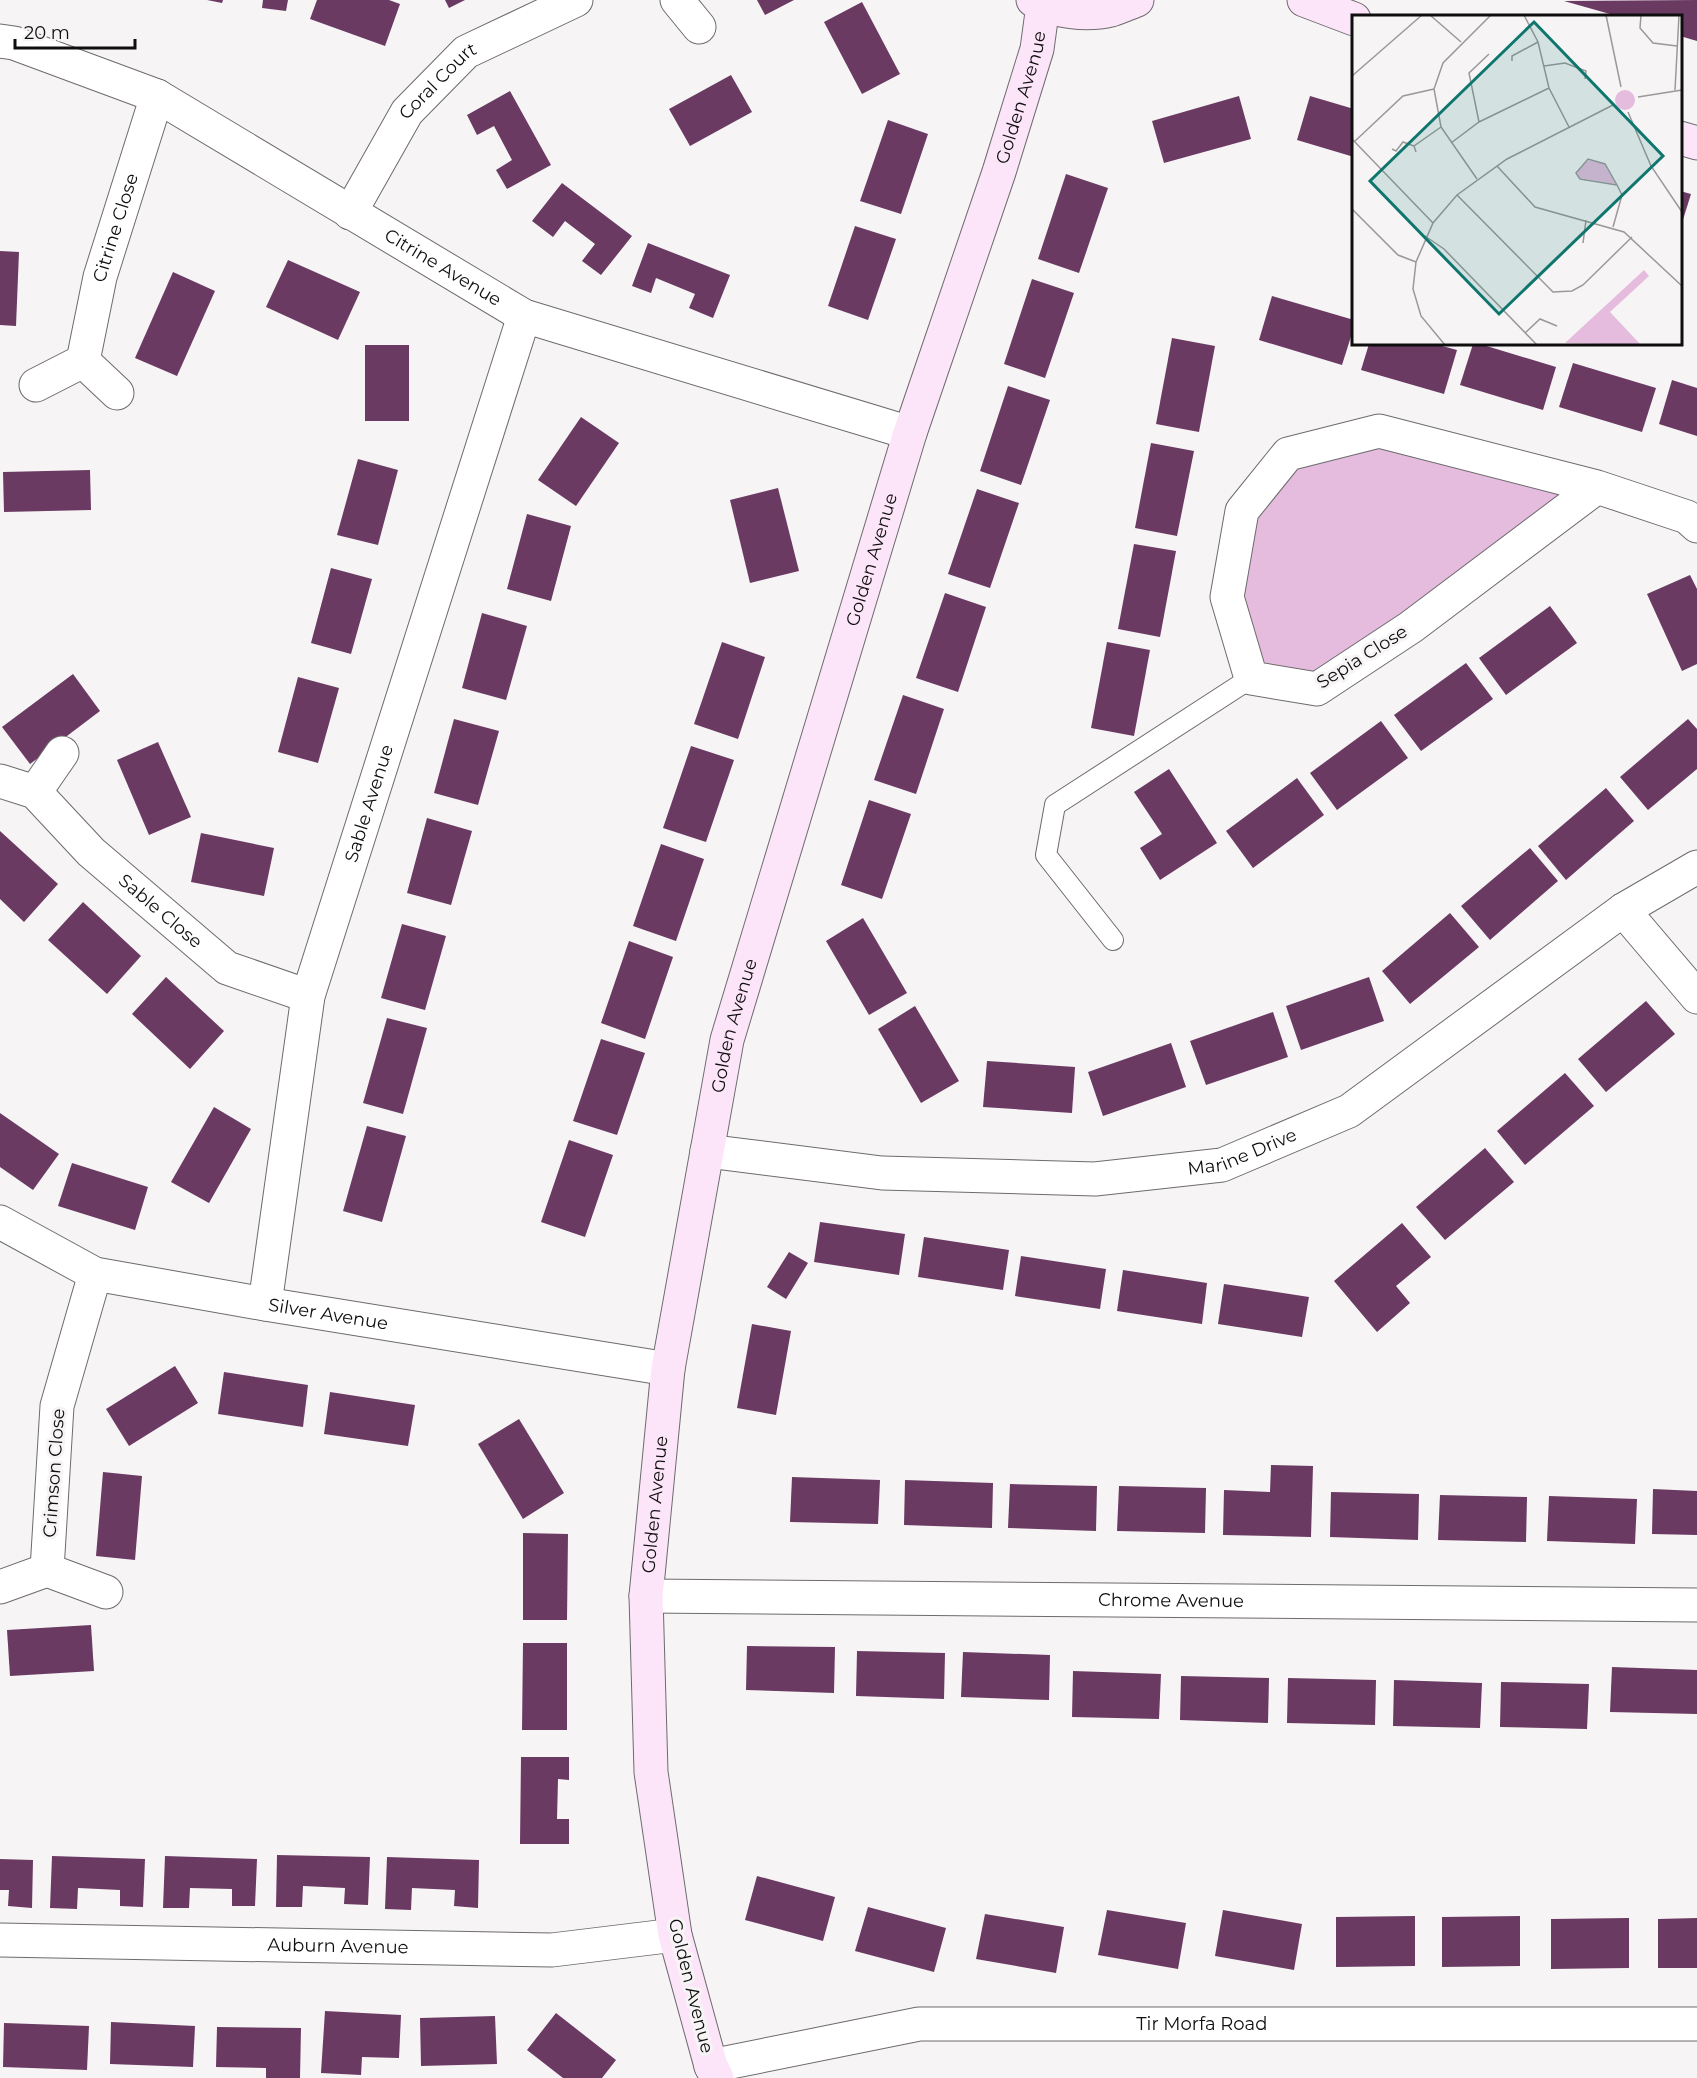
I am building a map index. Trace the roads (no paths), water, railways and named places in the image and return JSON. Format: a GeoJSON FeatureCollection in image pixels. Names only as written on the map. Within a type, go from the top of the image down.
{"type":"FeatureCollection","features":[{"type":"Feature","properties":{"kind":"street","name":"Coral Court"},"geometry":{"type":"LineString","coordinates":[[350,213],[407,112],[466,52],[576,0]]}},
{"type":"Feature","properties":{"kind":"street"},"geometry":{"type":"LineString","coordinates":[[677,0],[699,27]]}},
{"type":"Feature","properties":{"kind":"street"},"geometry":{"type":"LineString","coordinates":[[1038,3],[1075,12],[1109,10],[1137,0]]}},
{"type":"Feature","properties":{"kind":"street"},"geometry":{"type":"LineString","coordinates":[[1304,0],[1352,19]]}},
{"type":"Feature","properties":{"kind":"street","name":"Golden Avenue"},"geometry":{"type":"LineString","coordinates":[[714,2072],[675,1935],[651,1772],[646,1596],[668,1369],[727,1040],[910,433],[999,172],[1037,49],[1038,3]]}},
{"type":"Feature","properties":{"kind":"street","name":"Citrine Avenue"},"geometry":{"type":"LineString","coordinates":[[0,41],[14,43],[157,96],[524,316],[910,433]]}},
{"type":"Feature","properties":{"kind":"street","name":"Citrine Close"},"geometry":{"type":"LineString","coordinates":[[83,361],[100,277],[157,96]]}},
{"type":"Feature","properties":{"kind":"street"},"geometry":{"type":"LineString","coordinates":[[1682,139],[1697,143]]}},
{"type":"Feature","properties":{"kind":"street","name":"Sable Avenue"},"geometry":{"type":"LineString","coordinates":[[265,1304],[308,996],[524,316]]}},
{"type":"Feature","properties":{"kind":"street"},"geometry":{"type":"LineString","coordinates":[[36,385],[83,361],[117,393]]}},
{"type":"Feature","properties":{"kind":"street"},"geometry":{"type":"LineString","coordinates":[[1251,678],[1227,597],[1242,511],[1288,454],[1379,431],[1597,488],[1687,517],[1697,526]]}},
{"type":"Feature","properties":{"kind":"street","name":"Sepia Close"},"geometry":{"type":"LineString","coordinates":[[1251,678],[1317,689],[1411,627],[1597,488]]}},
{"type":"Feature","properties":{"kind":"street"},"geometry":{"type":"LineString","coordinates":[[35,792],[62,753]]}},
{"type":"Feature","properties":{"kind":"street","name":"Sable Close"},"geometry":{"type":"LineString","coordinates":[[0,781],[35,792],[92,852],[227,968],[308,996]]}},
{"type":"Feature","properties":{"kind":"street","name":"Marine Drive"},"geometry":{"type":"LineString","coordinates":[[707,1151],[882,1173],[1072,1179],[1095,1179],[1222,1165],[1349,1112],[1623,910],[1697,867]]}},
{"type":"Feature","properties":{"kind":"street"},"geometry":{"type":"LineString","coordinates":[[1623,910],[1697,997]]}},
{"type":"Feature","properties":{"kind":"street","name":"Silver Avenue"},"geometry":{"type":"LineString","coordinates":[[0,1222],[96,1274],[265,1304],[668,1369]]}},
{"type":"Feature","properties":{"kind":"street","name":"Crimson Close"},"geometry":{"type":"LineString","coordinates":[[47,1570],[57,1406],[96,1274]]}},
{"type":"Feature","properties":{"kind":"street"},"geometry":{"type":"LineString","coordinates":[[0,1587],[47,1570],[106,1592]]}},
{"type":"Feature","properties":{"kind":"street","name":"Chrome Avenue"},"geometry":{"type":"LineString","coordinates":[[646,1596],[1697,1605]]}},
{"type":"Feature","properties":{"kind":"street","name":"Auburn Avenue"},"geometry":{"type":"LineString","coordinates":[[0,1940],[552,1950],[675,1935]]}},
{"type":"Feature","properties":{"kind":"street","name":"Tir Morfa Road"},"geometry":{"type":"LineString","coordinates":[[714,2072],[919,2024],[1697,2024]]}},
{"type":"Feature","properties":{"kind":"lane"},"geometry":{"type":"LineString","coordinates":[[1113,940],[1046,855],[1055,804],[1251,678]]}}]}
